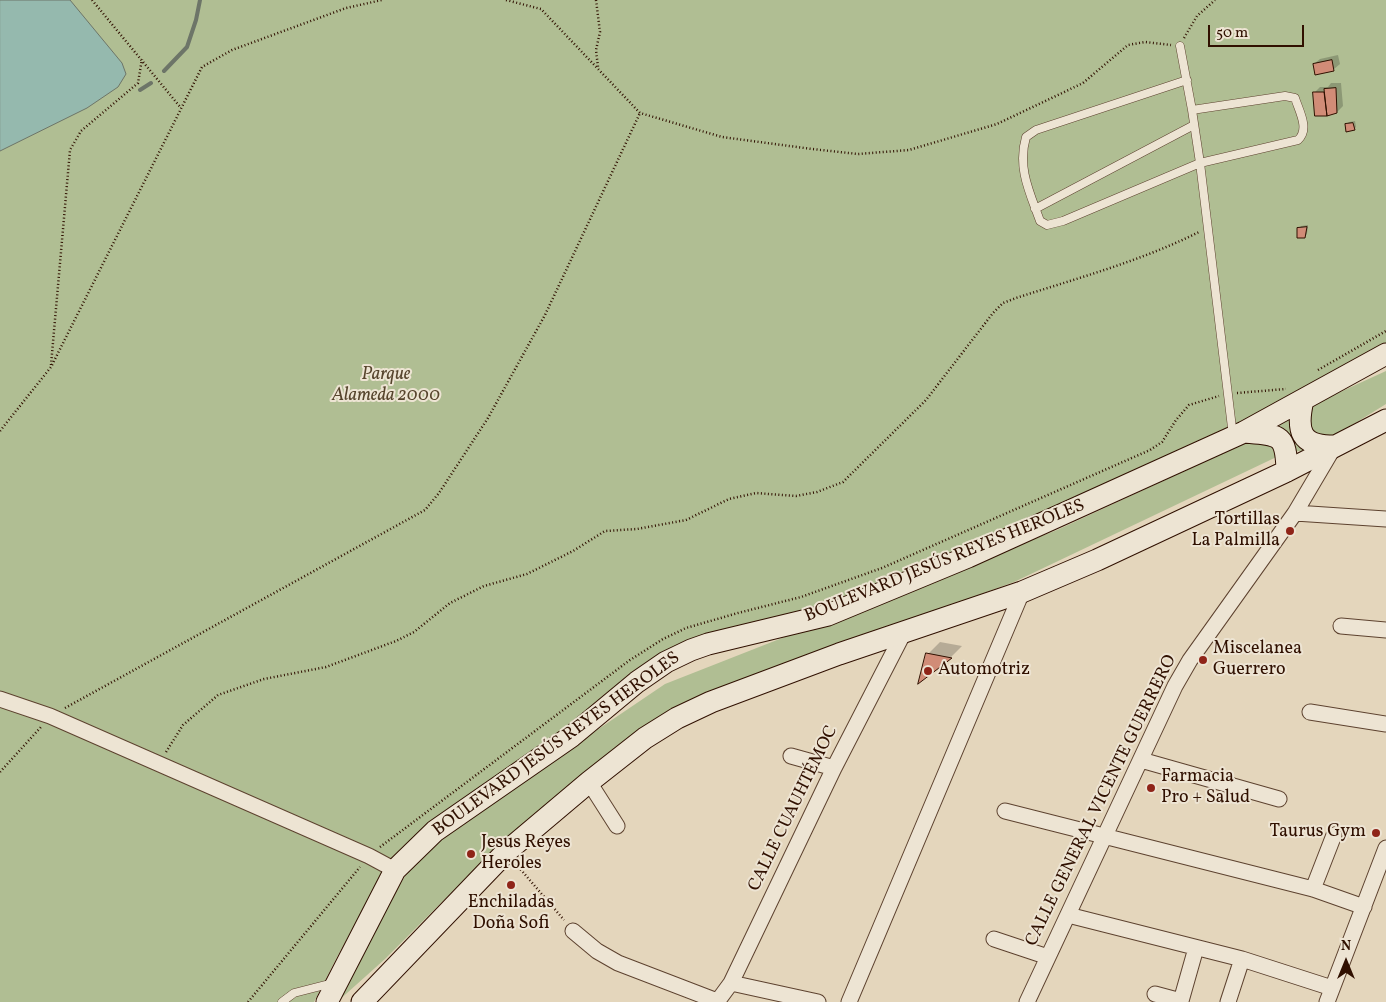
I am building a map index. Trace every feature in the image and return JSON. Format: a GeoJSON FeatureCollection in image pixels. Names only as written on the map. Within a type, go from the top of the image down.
{"type":"FeatureCollection","features":[{"type":"Feature","properties":{"kind":"main road","name":"BOULEVARD JESÚS REYES HEROLES"},"geometry":{"type":"LineString","coordinates":[[327,1002],[395,870],[444,824],[552,752],[637,682],[677,656],[708,644],[828,615],[968,557],[1238,434],[1295,395],[1386,354]]}},
{"type":"Feature","properties":{"kind":"main road"},"geometry":{"type":"LineString","coordinates":[[1295,395],[1300,426],[1307,440],[1313,444],[1334,446]]}},
{"type":"Feature","properties":{"kind":"main road"},"geometry":{"type":"LineString","coordinates":[[362,1002],[506,852],[645,738],[677,718],[711,702],[904,632],[1022,592],[1097,560],[1287,472],[1386,420]]}},
{"type":"Feature","properties":{"kind":"main road"},"geometry":{"type":"LineString","coordinates":[[1238,434],[1269,434],[1276,436],[1281,440],[1287,453],[1287,472]]}},
{"type":"Feature","properties":{"kind":"street","name":"CALLE GENERAL VICENTE GUERRERO"},"geometry":{"type":"LineString","coordinates":[[1027,1002],[1175,686],[1190,660],[1296,512],[1334,446]]}},
{"type":"Feature","properties":{"kind":"street"},"geometry":{"type":"LineString","coordinates":[[1296,512],[1386,520]]}},
{"type":"Feature","properties":{"kind":"street"},"geometry":{"type":"LineString","coordinates":[[849,1002],[1022,592]]}},
{"type":"Feature","properties":{"kind":"street"},"geometry":{"type":"LineString","coordinates":[[1341,626],[1386,630]]}},
{"type":"Feature","properties":{"kind":"street","name":"CALLE CUAUHTÉMOC"},"geometry":{"type":"LineString","coordinates":[[717,1001],[731,983],[834,768],[904,632]]}},
{"type":"Feature","properties":{"kind":"street"},"geometry":{"type":"LineString","coordinates":[[0,699],[50,716],[369,856],[395,870]]}},
{"type":"Feature","properties":{"kind":"street"},"geometry":{"type":"LineString","coordinates":[[1310,712],[1386,724]]}},
{"type":"Feature","properties":{"kind":"street"},"geometry":{"type":"LineString","coordinates":[[791,756],[834,768]]}},
{"type":"Feature","properties":{"kind":"street"},"geometry":{"type":"LineString","coordinates":[[1141,760],[1278,799]]}},
{"type":"Feature","properties":{"kind":"street"},"geometry":{"type":"LineString","coordinates":[[589,782],[618,826]]}},
{"type":"Feature","properties":{"kind":"street"},"geometry":{"type":"LineString","coordinates":[[1004,812],[1312,889],[1364,907]]}},
{"type":"Feature","properties":{"kind":"street"},"geometry":{"type":"LineString","coordinates":[[1312,889],[1334,835]]}},
{"type":"Feature","properties":{"kind":"street"},"geometry":{"type":"LineString","coordinates":[[1068,915],[1242,959],[1330,995],[1386,848]]}},
{"type":"Feature","properties":{"kind":"street"},"geometry":{"type":"LineString","coordinates":[[573,931],[597,951],[618,963],[717,1001]]}},
{"type":"Feature","properties":{"kind":"street"},"geometry":{"type":"LineString","coordinates":[[994,939],[1048,957]]}},
{"type":"Feature","properties":{"kind":"street"},"geometry":{"type":"LineString","coordinates":[[1155,994],[1181,1001],[1196,948]]}},
{"type":"Feature","properties":{"kind":"street"},"geometry":{"type":"LineString","coordinates":[[1228,1002],[1242,959]]}},
{"type":"Feature","properties":{"kind":"street"},"geometry":{"type":"LineString","coordinates":[[731,983],[818,1002]]}},
{"type":"Feature","properties":{"kind":"lane"},"geometry":{"type":"LineString","coordinates":[[1180,46],[1200,163],[1228,394],[1238,434]]}},
{"type":"Feature","properties":{"kind":"lane"},"geometry":{"type":"LineString","coordinates":[[1187,80],[1036,130],[1026,137],[1022,161],[1024,176],[1040,221],[1047,225],[1063,221],[1200,163],[1298,140],[1302,136],[1304,126],[1295,98],[1291,96],[1192,110]]}},
{"type":"Feature","properties":{"kind":"lane"},"geometry":{"type":"LineString","coordinates":[[1035,209],[1194,125]]}},
{"type":"Feature","properties":{"kind":"lane"},"geometry":{"type":"LineString","coordinates":[[282,1002],[294,993],[338,981]]}},
{"type":"Feature","properties":{"kind":"path"},"geometry":{"type":"LineString","coordinates":[[92,0],[180,108]]}},
{"type":"Feature","properties":{"kind":"path"},"geometry":{"type":"LineString","coordinates":[[0,431],[51,367],[202,67],[232,50],[346,8],[382,0]]}},
{"type":"Feature","properties":{"kind":"path"},"geometry":{"type":"LineString","coordinates":[[506,0],[541,9],[640,113],[722,137],[858,154],[909,150],[997,124],[1083,83],[1128,45],[1145,42],[1180,46],[1197,16],[1215,0]]}},
{"type":"Feature","properties":{"kind":"path"},"geometry":{"type":"LineString","coordinates":[[596,0],[600,32],[596,50],[598,69]]}},
{"type":"Feature","properties":{"kind":"path"},"geometry":{"type":"LineString","coordinates":[[51,367],[70,150],[81,131],[138,83],[142,59]]}},
{"type":"Feature","properties":{"kind":"path"},"geometry":{"type":"LineString","coordinates":[[0,772],[50,716],[425,510],[439,494],[488,418],[545,315],[640,113]]}},
{"type":"Feature","properties":{"kind":"path"},"geometry":{"type":"LineString","coordinates":[[158,764],[183,726],[218,695],[264,680],[326,667],[396,641],[414,632],[450,603],[484,586],[526,574],[573,551],[605,531],[637,529],[686,520],[729,498],[756,493],[796,496],[818,492],[843,482],[926,400],[1002,304],[1126,262],[1177,243],[1208,228]]}},
{"type":"Feature","properties":{"kind":"path"},"geometry":{"type":"LineString","coordinates":[[523,740],[630,660],[663,639],[686,628],[801,597],[864,575],[996,519],[1150,450],[1162,442],[1176,420],[1189,405],[1228,394],[1295,395]]}},
{"type":"Feature","properties":{"kind":"path"},"geometry":{"type":"LineString","coordinates":[[506,852],[573,931]]}},
{"type":"Feature","properties":{"kind":"green space","name":"Parque Alameda 2000"},"geometry":{"type":"Polygon","coordinates":[[[0,0],[1386,0],[1386,346],[1270,408],[1057,506],[839,602],[675,649],[379,880],[314,1002],[0,1002],[0,0]]]}},
{"type":"Feature","properties":{"kind":"green space"},"geometry":{"type":"Polygon","coordinates":[[[1386,371],[1386,404],[1312,450],[1287,452],[1014,582],[670,709],[453,891],[385,959],[337,1002],[372,929],[412,865],[467,818],[665,684],[1057,530],[1191,468],[1290,415],[1386,371]]]}},
{"type":"Feature","properties":{"kind":"water"},"geometry":{"type":"Polygon","coordinates":[[[0,0],[70,0],[122,63],[126,74],[118,87],[87,108],[0,151],[0,0]]]}},
{"type":"Feature","properties":{"kind":"building"},"geometry":{"type":"Polygon","coordinates":[[[1332,60],[1334,71],[1315,75],[1313,64],[1332,60]]]}},
{"type":"Feature","properties":{"kind":"building"},"geometry":{"type":"Polygon","coordinates":[[[1336,88],[1337,113],[1327,116],[1324,89],[1336,88]]]}},
{"type":"Feature","properties":{"kind":"building"},"geometry":{"type":"Polygon","coordinates":[[[1313,92],[1324,92],[1327,116],[1315,116],[1313,92]]]}},
{"type":"Feature","properties":{"kind":"building"},"geometry":{"type":"Polygon","coordinates":[[[1353,123],[1355,130],[1346,132],[1345,124],[1353,123]]]}},
{"type":"Feature","properties":{"kind":"building"},"geometry":{"type":"Polygon","coordinates":[[[1307,227],[1305,238],[1297,238],[1297,228],[1307,227]]]}},
{"type":"Feature","properties":{"kind":"building","name":"Automotriz"},"geometry":{"type":"Polygon","coordinates":[[[926,653],[952,658],[918,684],[926,653]]]}},
{"type":"Feature","properties":{"kind":"waterway"},"geometry":{"type":"LineString","coordinates":[[164,71],[187,47],[200,0]]}},
{"type":"Feature","properties":{"kind":"waterway"},"geometry":{"type":"LineString","coordinates":[[140,90],[151,83]]}},
{"type":"Feature","properties":{"kind":"place","name":"Tortillas La Palmilla"},"geometry":{"type":"Point","coordinates":[1290,531]}},
{"type":"Feature","properties":{"kind":"place","name":"Miscelanea Guerrero"},"geometry":{"type":"Point","coordinates":[1203,660]}},
{"type":"Feature","properties":{"kind":"place","name":"Automotriz"},"geometry":{"type":"Point","coordinates":[928,671]}},
{"type":"Feature","properties":{"kind":"place","name":"Farmacia Pro + Salud"},"geometry":{"type":"Point","coordinates":[1151,788]}},
{"type":"Feature","properties":{"kind":"place","name":"Taurus Gym"},"geometry":{"type":"Point","coordinates":[1376,833]}},
{"type":"Feature","properties":{"kind":"place","name":"Jesus Reyes Heroles"},"geometry":{"type":"Point","coordinates":[471,854]}},
{"type":"Feature","properties":{"kind":"place","name":"Enchiladas Doña Sofi"},"geometry":{"type":"Point","coordinates":[511,885]}}]}
